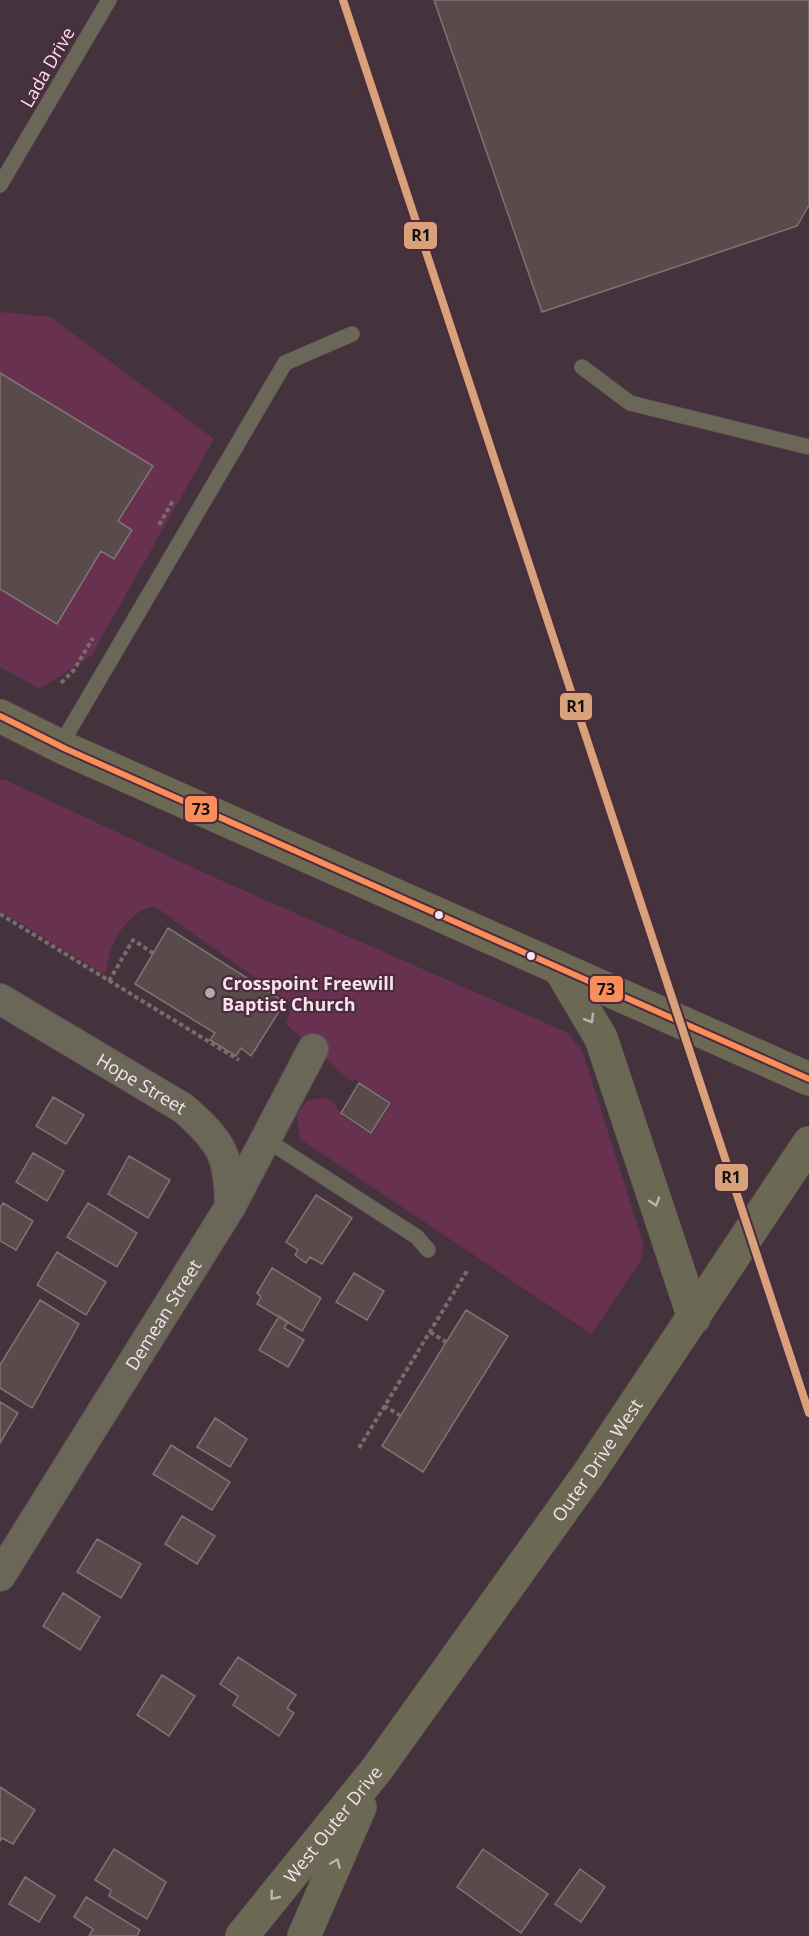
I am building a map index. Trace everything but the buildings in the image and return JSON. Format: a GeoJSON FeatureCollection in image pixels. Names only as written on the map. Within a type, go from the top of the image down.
{"type":"FeatureCollection","features":[{"type":"Feature","properties":{"kind":"main road"},"geometry":{"type":"LineString","coordinates":[[0,716],[60,746],[809,1079]]}},
{"type":"Feature","properties":{"kind":"main road"},"geometry":{"type":"LineString","coordinates":[[560,969],[601,1038],[694,1318]]}},
{"type":"Feature","properties":{"kind":"main road","name":"Outer Drive West"},"geometry":{"type":"LineString","coordinates":[[376,1769],[589,1473],[809,1143]]}},
{"type":"Feature","properties":{"kind":"main road","name":"West Outer Drive"},"geometry":{"type":"LineString","coordinates":[[242,1936],[376,1769]]}},
{"type":"Feature","properties":{"kind":"main road","name":"West Outer Drive"},"geometry":{"type":"LineString","coordinates":[[304,1936],[376,1769]]}},
{"type":"Feature","properties":{"kind":"street","name":"Hope Street"},"geometry":{"type":"LineString","coordinates":[[0,999],[183,1108],[209,1130],[224,1155],[230,1173],[230,1207]]}},
{"type":"Feature","properties":{"kind":"street","name":"Demean Street"},"geometry":{"type":"LineString","coordinates":[[0,1575],[230,1207],[314,1049]]}},
{"type":"Feature","properties":{"kind":"lane","name":"Lada Drive"},"geometry":{"type":"LineString","coordinates":[[0,186],[109,0]]}},
{"type":"Feature","properties":{"kind":"lane"},"geometry":{"type":"LineString","coordinates":[[60,746],[285,363],[351,334]]}},
{"type":"Feature","properties":{"kind":"lane"},"geometry":{"type":"LineString","coordinates":[[582,366],[630,403],[809,447]]}},
{"type":"Feature","properties":{"kind":"lane"},"geometry":{"type":"LineString","coordinates":[[266,1139],[417,1237],[428,1250]]}},
{"type":"Feature","properties":{"kind":"path"},"geometry":{"type":"LineString","coordinates":[[157,529],[174,499]]}},
{"type":"Feature","properties":{"kind":"path"},"geometry":{"type":"LineString","coordinates":[[61,683],[74,670],[95,635]]}},
{"type":"Feature","properties":{"kind":"path"},"geometry":{"type":"LineString","coordinates":[[0,914],[239,1060]]}},
{"type":"Feature","properties":{"kind":"path"},"geometry":{"type":"LineString","coordinates":[[109,981],[133,940],[153,953]]}},
{"type":"Feature","properties":{"kind":"path"},"geometry":{"type":"LineString","coordinates":[[359,1448],[467,1271]]}},
{"type":"Feature","properties":{"kind":"path"},"geometry":{"type":"LineString","coordinates":[[430,1332],[446,1342]]}},
{"type":"Feature","properties":{"kind":"path"},"geometry":{"type":"LineString","coordinates":[[384,1406],[400,1416]]}},
{"type":"Feature","properties":{"kind":"shaded area"},"geometry":{"type":"Polygon","coordinates":[[[0,312],[51,317],[214,439],[91,656],[40,689],[0,667],[0,312]]]}},
{"type":"Feature","properties":{"kind":"shaded area"},"geometry":{"type":"Polygon","coordinates":[[[3,779],[211,876],[566,1032],[582,1050],[644,1246],[640,1262],[592,1334],[300,1139],[297,1115],[306,1101],[323,1098],[332,1101],[343,1116],[372,1135],[392,1102],[355,1079],[352,1082],[286,1024],[292,1004],[156,907],[144,909],[123,927],[112,946],[105,975],[0,911],[0,780],[3,779]]]}},
{"type":"Feature","properties":{"kind":"transit line","name":"R1"},"geometry":{"type":"LineString","coordinates":[[343,0],[809,1413]]}},
{"type":"Feature","properties":{"kind":"transit line","name":"73"},"geometry":{"type":"LineString","coordinates":[[0,716],[66,749],[809,1079]]}},
{"type":"Feature","properties":{"kind":"place","name":"Crosspoint Freewill Baptist Church"},"geometry":{"type":"Point","coordinates":[210,993]}}]}
